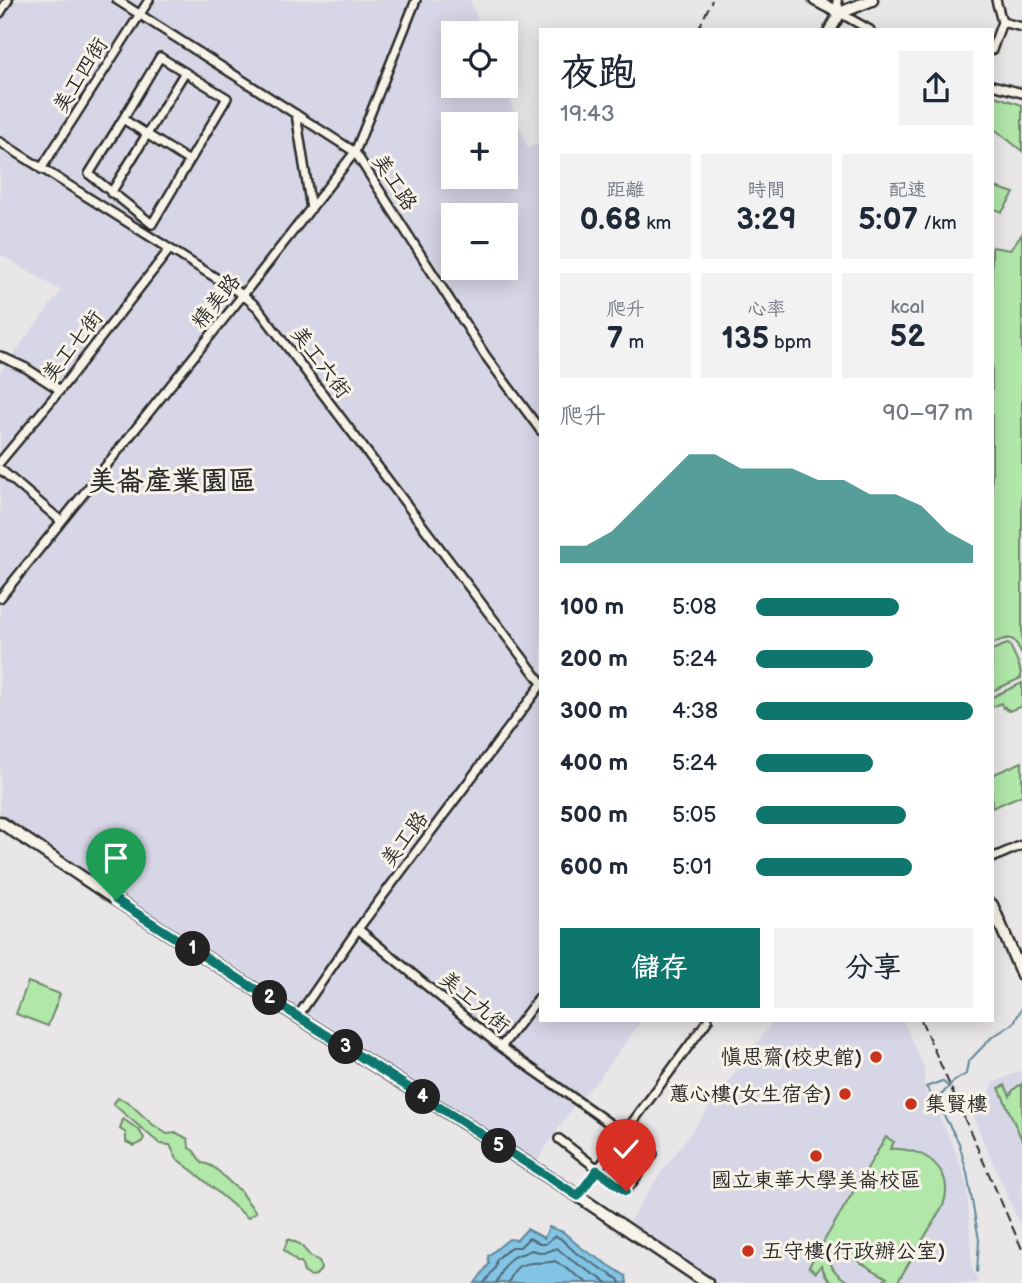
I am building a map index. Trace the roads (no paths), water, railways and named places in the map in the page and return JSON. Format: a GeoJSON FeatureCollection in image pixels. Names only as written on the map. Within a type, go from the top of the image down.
{"type":"FeatureCollection","features":[{"type":"Feature","properties":{"kind":"street"},"geometry":{"type":"LineString","coordinates":[[0,13],[8,0]]}},
{"type":"Feature","properties":{"kind":"street","name":"美工路"},"geometry":{"type":"LineString","coordinates":[[117,0],[355,152],[485,355],[539,428]]}},
{"type":"Feature","properties":{"kind":"street","name":"美工四街"},"geometry":{"type":"LineString","coordinates":[[41,169],[149,0]]}},
{"type":"Feature","properties":{"kind":"street","name":"精美路"},"geometry":{"type":"LineString","coordinates":[[0,598],[355,152],[415,0]]}},
{"type":"Feature","properties":{"kind":"street"},"geometry":{"type":"LineString","coordinates":[[815,0],[866,28]]}},
{"type":"Feature","properties":{"kind":"street"},"geometry":{"type":"LineString","coordinates":[[837,0],[840,13]]}},
{"type":"Feature","properties":{"kind":"street"},"geometry":{"type":"LineString","coordinates":[[831,28],[840,13],[872,0]]}},
{"type":"Feature","properties":{"kind":"street"},"geometry":{"type":"LineString","coordinates":[[994,44],[1002,22],[996,0]]}},
{"type":"Feature","properties":{"kind":"street"},"geometry":{"type":"LineString","coordinates":[[1002,22],[1022,27]]}},
{"type":"Feature","properties":{"kind":"street"},"geometry":{"type":"LineString","coordinates":[[160,57],[185,72],[227,98],[152,224],[89,174],[160,57]]}},
{"type":"Feature","properties":{"kind":"street"},"geometry":{"type":"LineString","coordinates":[[111,193],[185,72]]}},
{"type":"Feature","properties":{"kind":"street"},"geometry":{"type":"LineString","coordinates":[[994,86],[1022,93]]}},
{"type":"Feature","properties":{"kind":"street"},"geometry":{"type":"LineString","coordinates":[[296,114],[311,209]]}},
{"type":"Feature","properties":{"kind":"street"},"geometry":{"type":"LineString","coordinates":[[123,119],[189,161]]}},
{"type":"Feature","properties":{"kind":"street","name":"美工六街"},"geometry":{"type":"LineString","coordinates":[[0,142],[243,295],[257,307],[539,680]]}},
{"type":"Feature","properties":{"kind":"street","name":"美工七街"},"geometry":{"type":"LineString","coordinates":[[0,462],[169,250]]}},
{"type":"Feature","properties":{"kind":"street"},"geometry":{"type":"LineString","coordinates":[[0,356],[26,368],[60,390]]}},
{"type":"Feature","properties":{"kind":"street"},"geometry":{"type":"LineString","coordinates":[[0,469],[61,522]]}},
{"type":"Feature","properties":{"kind":"street","name":"美工路"},"geometry":{"type":"LineString","coordinates":[[298,1016],[358,929],[539,686]]}},
{"type":"Feature","properties":{"kind":"street"},"geometry":{"type":"LineString","coordinates":[[0,822],[116,900],[578,1196],[707,1283]]}},
{"type":"Feature","properties":{"kind":"street"},"geometry":{"type":"LineString","coordinates":[[994,857],[1022,845]]}},
{"type":"Feature","properties":{"kind":"street"},"geometry":{"type":"LineString","coordinates":[[994,910],[1022,975]]}},
{"type":"Feature","properties":{"kind":"street","name":"美工九街"},"geometry":{"type":"LineString","coordinates":[[358,929],[501,1047],[653,1154],[626,1191],[597,1170]]}},
{"type":"Feature","properties":{"kind":"street"},"geometry":{"type":"LineString","coordinates":[[501,1047],[539,998]]}},
{"type":"Feature","properties":{"kind":"street"},"geometry":{"type":"LineString","coordinates":[[578,1196],[707,1022]]}},
{"type":"Feature","properties":{"kind":"street"},"geometry":{"type":"LineString","coordinates":[[559,1139],[597,1170]]}},
{"type":"Feature","properties":{"kind":"water"},"geometry":{"type":"Polygon","coordinates":[[[549,1227],[563,1232],[580,1247],[626,1276],[627,1283],[475,1283],[489,1264],[488,1256],[509,1239],[517,1240],[527,1229],[544,1238],[549,1227]]]}},
{"type":"Feature","properties":{"kind":"waterway"},"geometry":{"type":"LineString","coordinates":[[977,1272],[979,1240],[967,1173],[959,1143],[936,1101],[953,1082],[966,1074],[968,1062],[992,1037],[1013,1024],[1022,1008]]}},
{"type":"Feature","properties":{"kind":"waterway"},"geometry":{"type":"LineString","coordinates":[[936,1101],[926,1087],[942,1081],[948,1086]]}},
{"type":"Feature","properties":{"kind":"railway"},"geometry":{"type":"LineString","coordinates":[[699,28],[712,0]]}},
{"type":"Feature","properties":{"kind":"railway"},"geometry":{"type":"LineString","coordinates":[[922,1022],[1022,1249]]}},
{"type":"Feature","properties":{"kind":"place","name":"慎思齋(校史館)"},"geometry":{"type":"Point","coordinates":[876,1057]}},
{"type":"Feature","properties":{"kind":"place","name":"蕙心樓(女生宿舍)"},"geometry":{"type":"Point","coordinates":[845,1094]}},
{"type":"Feature","properties":{"kind":"place","name":"集賢樓"},"geometry":{"type":"Point","coordinates":[911,1104]}},
{"type":"Feature","properties":{"kind":"place","name":"國立東華大學美崙校區"},"geometry":{"type":"Point","coordinates":[816,1156]}},
{"type":"Feature","properties":{"kind":"place","name":"五守樓(行政辦公室)"},"geometry":{"type":"Point","coordinates":[748,1251]}},
{"type":"Feature","properties":{"kind":"district","name":"美崙產業園區"},"geometry":{"type":"Point","coordinates":[172,480]}}]}
